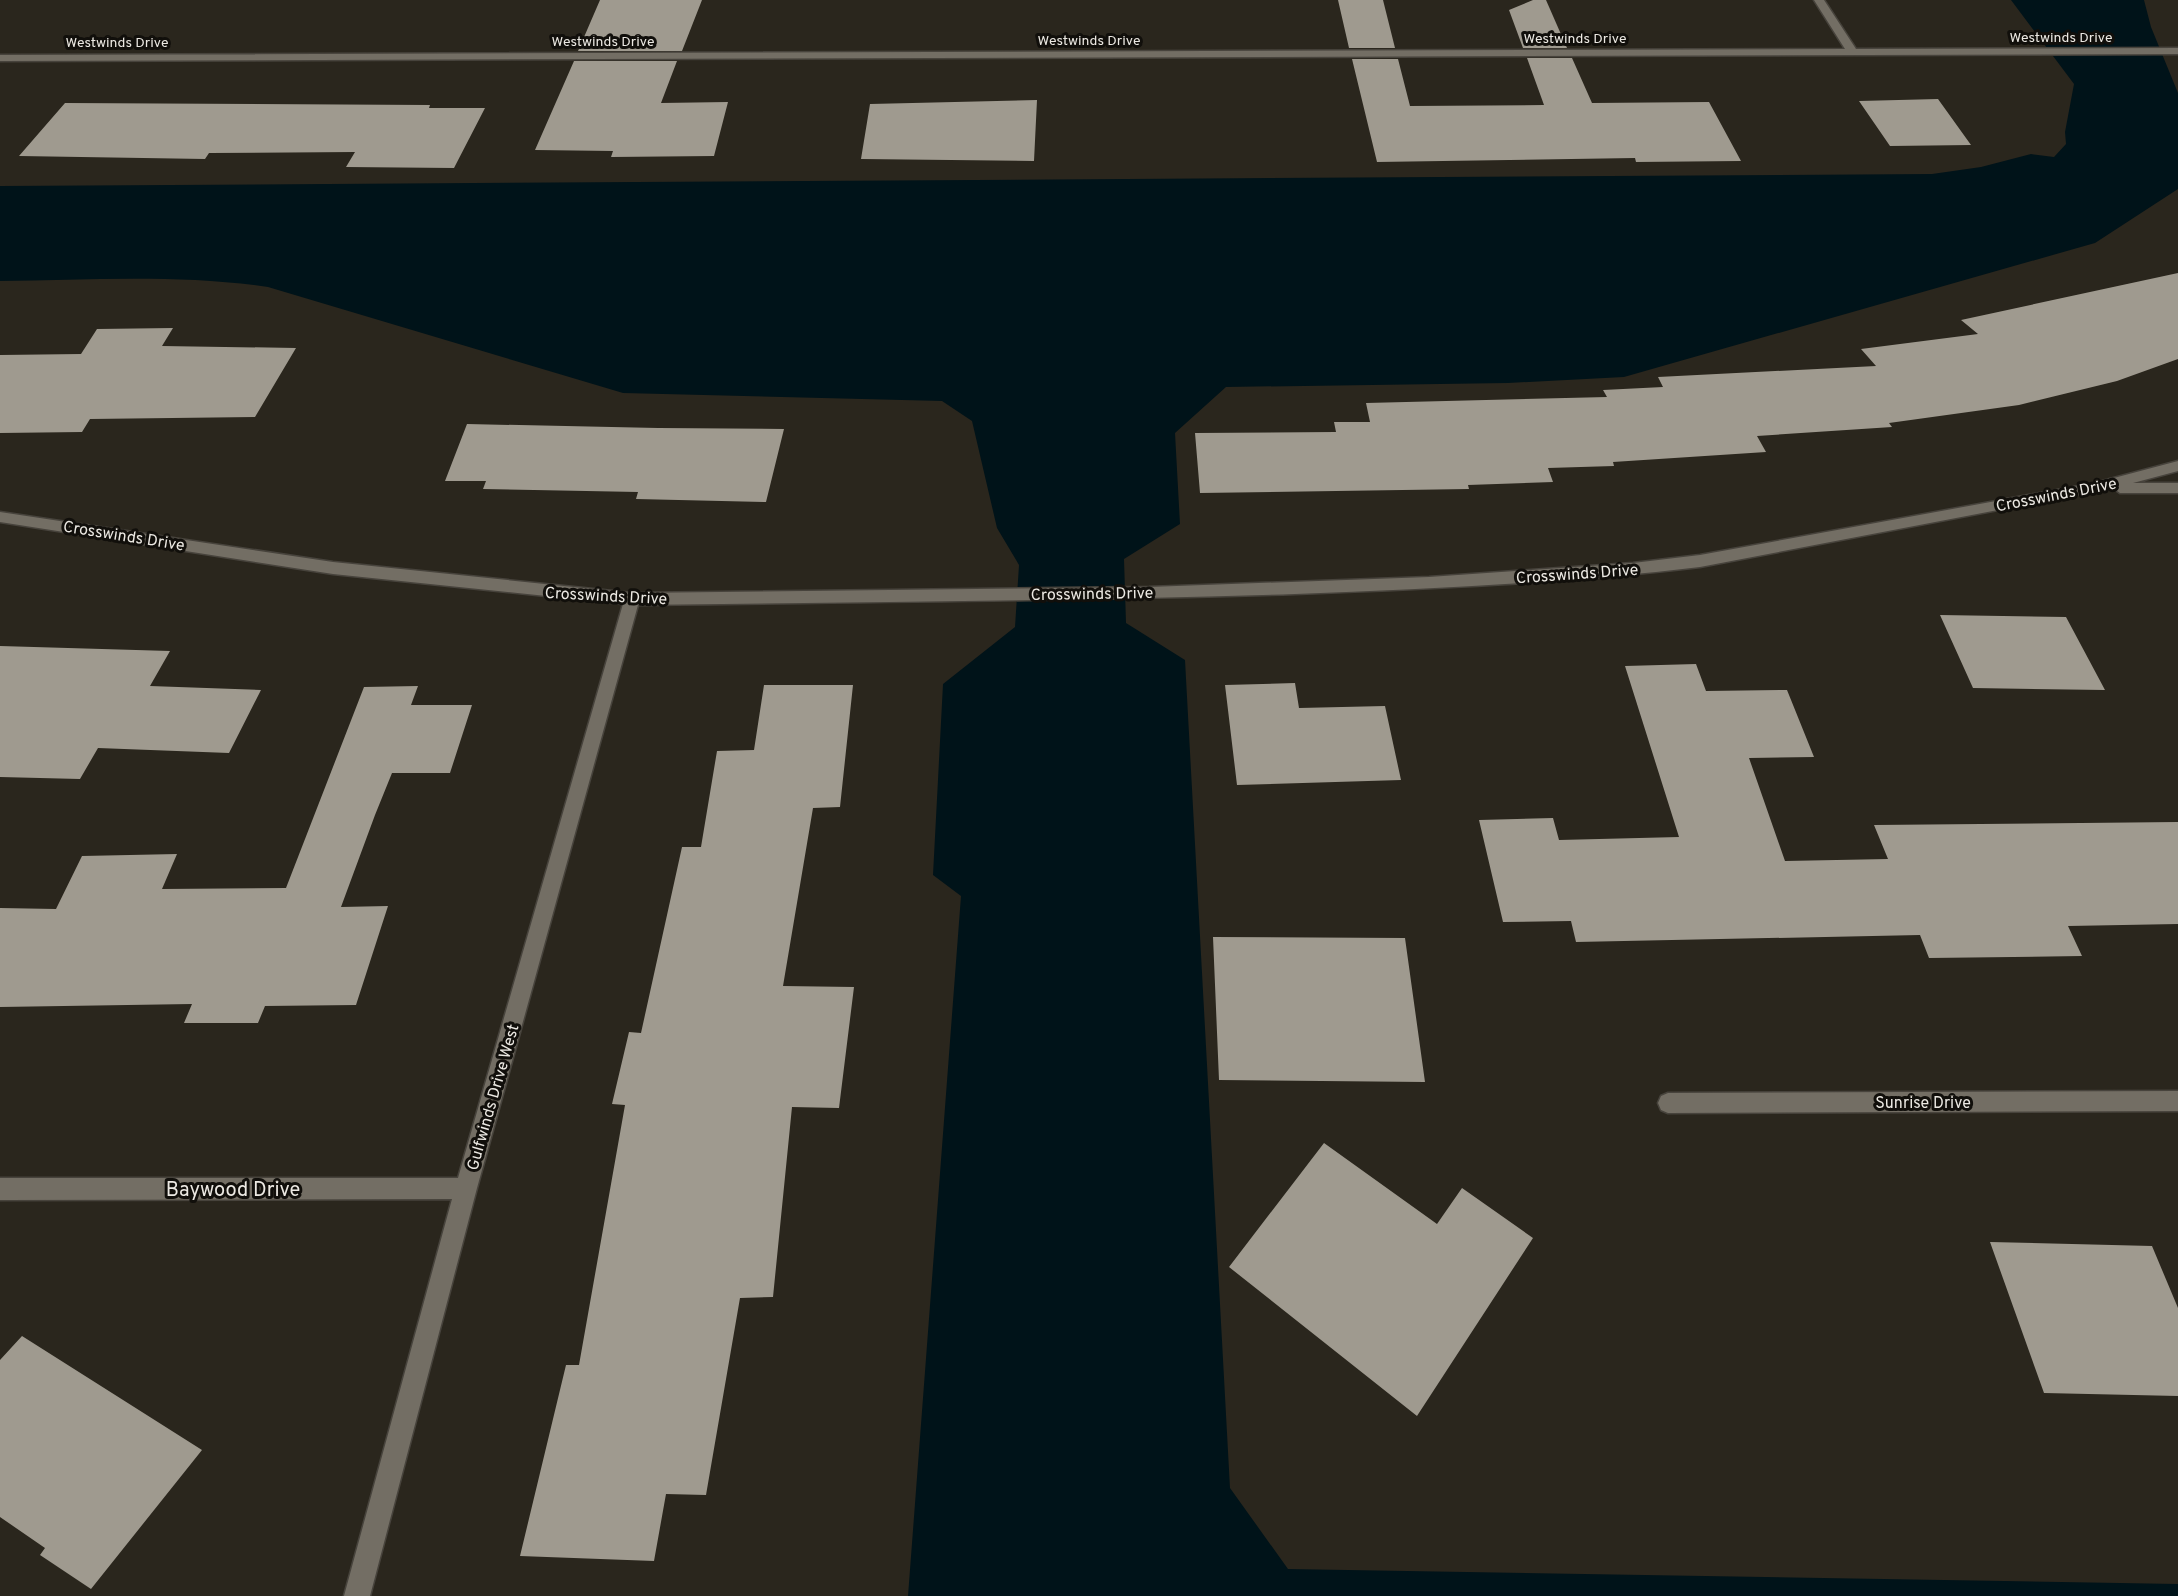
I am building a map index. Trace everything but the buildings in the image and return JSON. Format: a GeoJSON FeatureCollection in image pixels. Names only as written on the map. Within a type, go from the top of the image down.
{"type":"FeatureCollection","features":[{"type":"Feature","properties":{"kind":"street"},"geometry":{"type":"LineString","coordinates":[[1819,0],[1853,52]]}},
{"type":"Feature","properties":{"kind":"street","name":"Westwinds Drive"},"geometry":{"type":"LineString","coordinates":[[0,58],[2177,51]]}},
{"type":"Feature","properties":{"kind":"street","name":"Crosswinds Drive"},"geometry":{"type":"LineString","coordinates":[[0,518],[344,569],[632,599],[1149,592],[1429,583],[1633,569],[1700,561],[2095,488],[2178,466]]}},
{"type":"Feature","properties":{"kind":"street"},"geometry":{"type":"LineString","coordinates":[[2095,488],[2178,488]]}},
{"type":"Feature","properties":{"kind":"street","name":"Gulfwinds Drive West"},"geometry":{"type":"LineString","coordinates":[[357,1596],[466,1188],[632,599]]}},
{"type":"Feature","properties":{"kind":"street","name":"Sunrise Drive"},"geometry":{"type":"LineString","coordinates":[[1668,1103],[2178,1101]]}},
{"type":"Feature","properties":{"kind":"street","name":"Baywood Drive"},"geometry":{"type":"LineString","coordinates":[[0,1189],[466,1188]]}},
{"type":"Feature","properties":{"kind":"shaded area"},"geometry":{"type":"Polygon","coordinates":[[[2011,0],[2144,0],[2151,27],[2178,93],[2178,189],[2095,243],[1624,377],[1508,383],[1226,387],[1175,433],[1180,524],[1124,559],[1126,623],[1185,660],[1230,1488],[1288,1569],[2178,1584],[2178,1596],[908,1596],[961,896],[933,875],[943,684],[1015,627],[1019,565],[997,528],[972,421],[942,401],[623,393],[268,287],[168,279],[0,281],[0,186],[1932,174],[1981,167],[2031,154],[2054,157],[2066,144],[2065,132],[2074,84],[2011,0]]]}}]}
